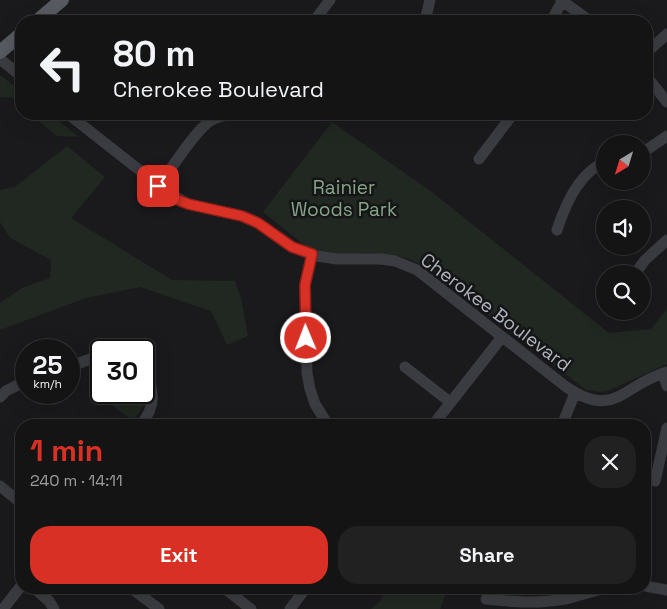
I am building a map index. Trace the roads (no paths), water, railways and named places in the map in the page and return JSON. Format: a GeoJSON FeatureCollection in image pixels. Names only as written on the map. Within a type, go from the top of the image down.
{"type":"FeatureCollection","features":[{"type":"Feature","properties":{"kind":"main road"},"geometry":{"type":"LineString","coordinates":[[44,15],[62,0]]}},
{"type":"Feature","properties":{"kind":"main road"},"geometry":{"type":"LineString","coordinates":[[0,52],[15,39]]}},
{"type":"Feature","properties":{"kind":"street"},"geometry":{"type":"LineString","coordinates":[[319,15],[330,0]]}},
{"type":"Feature","properties":{"kind":"street"},"geometry":{"type":"LineString","coordinates":[[426,15],[430,0]]}},
{"type":"Feature","properties":{"kind":"street"},"geometry":{"type":"LineString","coordinates":[[554,15],[562,0],[582,15]]}},
{"type":"Feature","properties":{"kind":"street"},"geometry":{"type":"LineString","coordinates":[[653,47],[667,34]]}},
{"type":"Feature","properties":{"kind":"street"},"geometry":{"type":"LineString","coordinates":[[0,59],[15,71]]}},
{"type":"Feature","properties":{"kind":"street"},"geometry":{"type":"LineString","coordinates":[[653,85],[667,102]]}},
{"type":"Feature","properties":{"kind":"street","name":"Cherokee Boulevard"},"geometry":{"type":"LineString","coordinates":[[76,120],[178,200],[242,216],[258,223],[292,247],[312,254],[338,259],[380,259],[410,267],[430,279],[575,393],[590,400],[602,401],[615,398],[665,372]]}},
{"type":"Feature","properties":{"kind":"street"},"geometry":{"type":"LineString","coordinates":[[158,186],[198,133],[213,120]]}},
{"type":"Feature","properties":{"kind":"street"},"geometry":{"type":"LineString","coordinates":[[479,159],[508,120]]}},
{"type":"Feature","properties":{"kind":"street"},"geometry":{"type":"LineString","coordinates":[[651,147],[667,136]]}},
{"type":"Feature","properties":{"kind":"street"},"geometry":{"type":"LineString","coordinates":[[557,230],[563,210],[579,185],[596,166]]}},
{"type":"Feature","properties":{"kind":"street"},"geometry":{"type":"LineString","coordinates":[[641,265],[667,240]]}},
{"type":"Feature","properties":{"kind":"street"},"geometry":{"type":"LineString","coordinates":[[312,254],[305,285],[307,373],[315,404],[324,419]]}},
{"type":"Feature","properties":{"kind":"street"},"geometry":{"type":"LineString","coordinates":[[437,419],[502,337]]}},
{"type":"Feature","properties":{"kind":"street"},"geometry":{"type":"LineString","coordinates":[[405,367],[450,402]]}},
{"type":"Feature","properties":{"kind":"street"},"geometry":{"type":"LineString","coordinates":[[665,372],[667,386]]}},
{"type":"Feature","properties":{"kind":"street"},"geometry":{"type":"LineString","coordinates":[[0,397],[15,386]]}},
{"type":"Feature","properties":{"kind":"street"},"geometry":{"type":"LineString","coordinates":[[564,419],[575,393]]}},
{"type":"Feature","properties":{"kind":"street"},"geometry":{"type":"LineString","coordinates":[[146,419],[153,404]]}},
{"type":"Feature","properties":{"kind":"street"},"geometry":{"type":"LineString","coordinates":[[655,480],[667,428]]}},
{"type":"Feature","properties":{"kind":"street"},"geometry":{"type":"LineString","coordinates":[[0,486],[15,498]]}},
{"type":"Feature","properties":{"kind":"street"},"geometry":{"type":"LineString","coordinates":[[651,587],[667,590]]}},
{"type":"Feature","properties":{"kind":"street"},"geometry":{"type":"LineString","coordinates":[[3,609],[15,594]]}},
{"type":"Feature","properties":{"kind":"street"},"geometry":{"type":"LineString","coordinates":[[41,594],[54,609]]}},
{"type":"Feature","properties":{"kind":"street"},"geometry":{"type":"LineString","coordinates":[[139,594],[159,609]]}},
{"type":"Feature","properties":{"kind":"street"},"geometry":{"type":"LineString","coordinates":[[232,594],[251,609]]}},
{"type":"Feature","properties":{"kind":"street"},"geometry":{"type":"LineString","coordinates":[[290,609],[301,594]]}},
{"type":"Feature","properties":{"kind":"street"},"geometry":{"type":"LineString","coordinates":[[486,598],[514,602],[545,601],[583,594]]}},
{"type":"Feature","properties":{"kind":"park label","name":"Rainier Woods Park"},"geometry":{"type":"Point","coordinates":[344,198]}}]}
